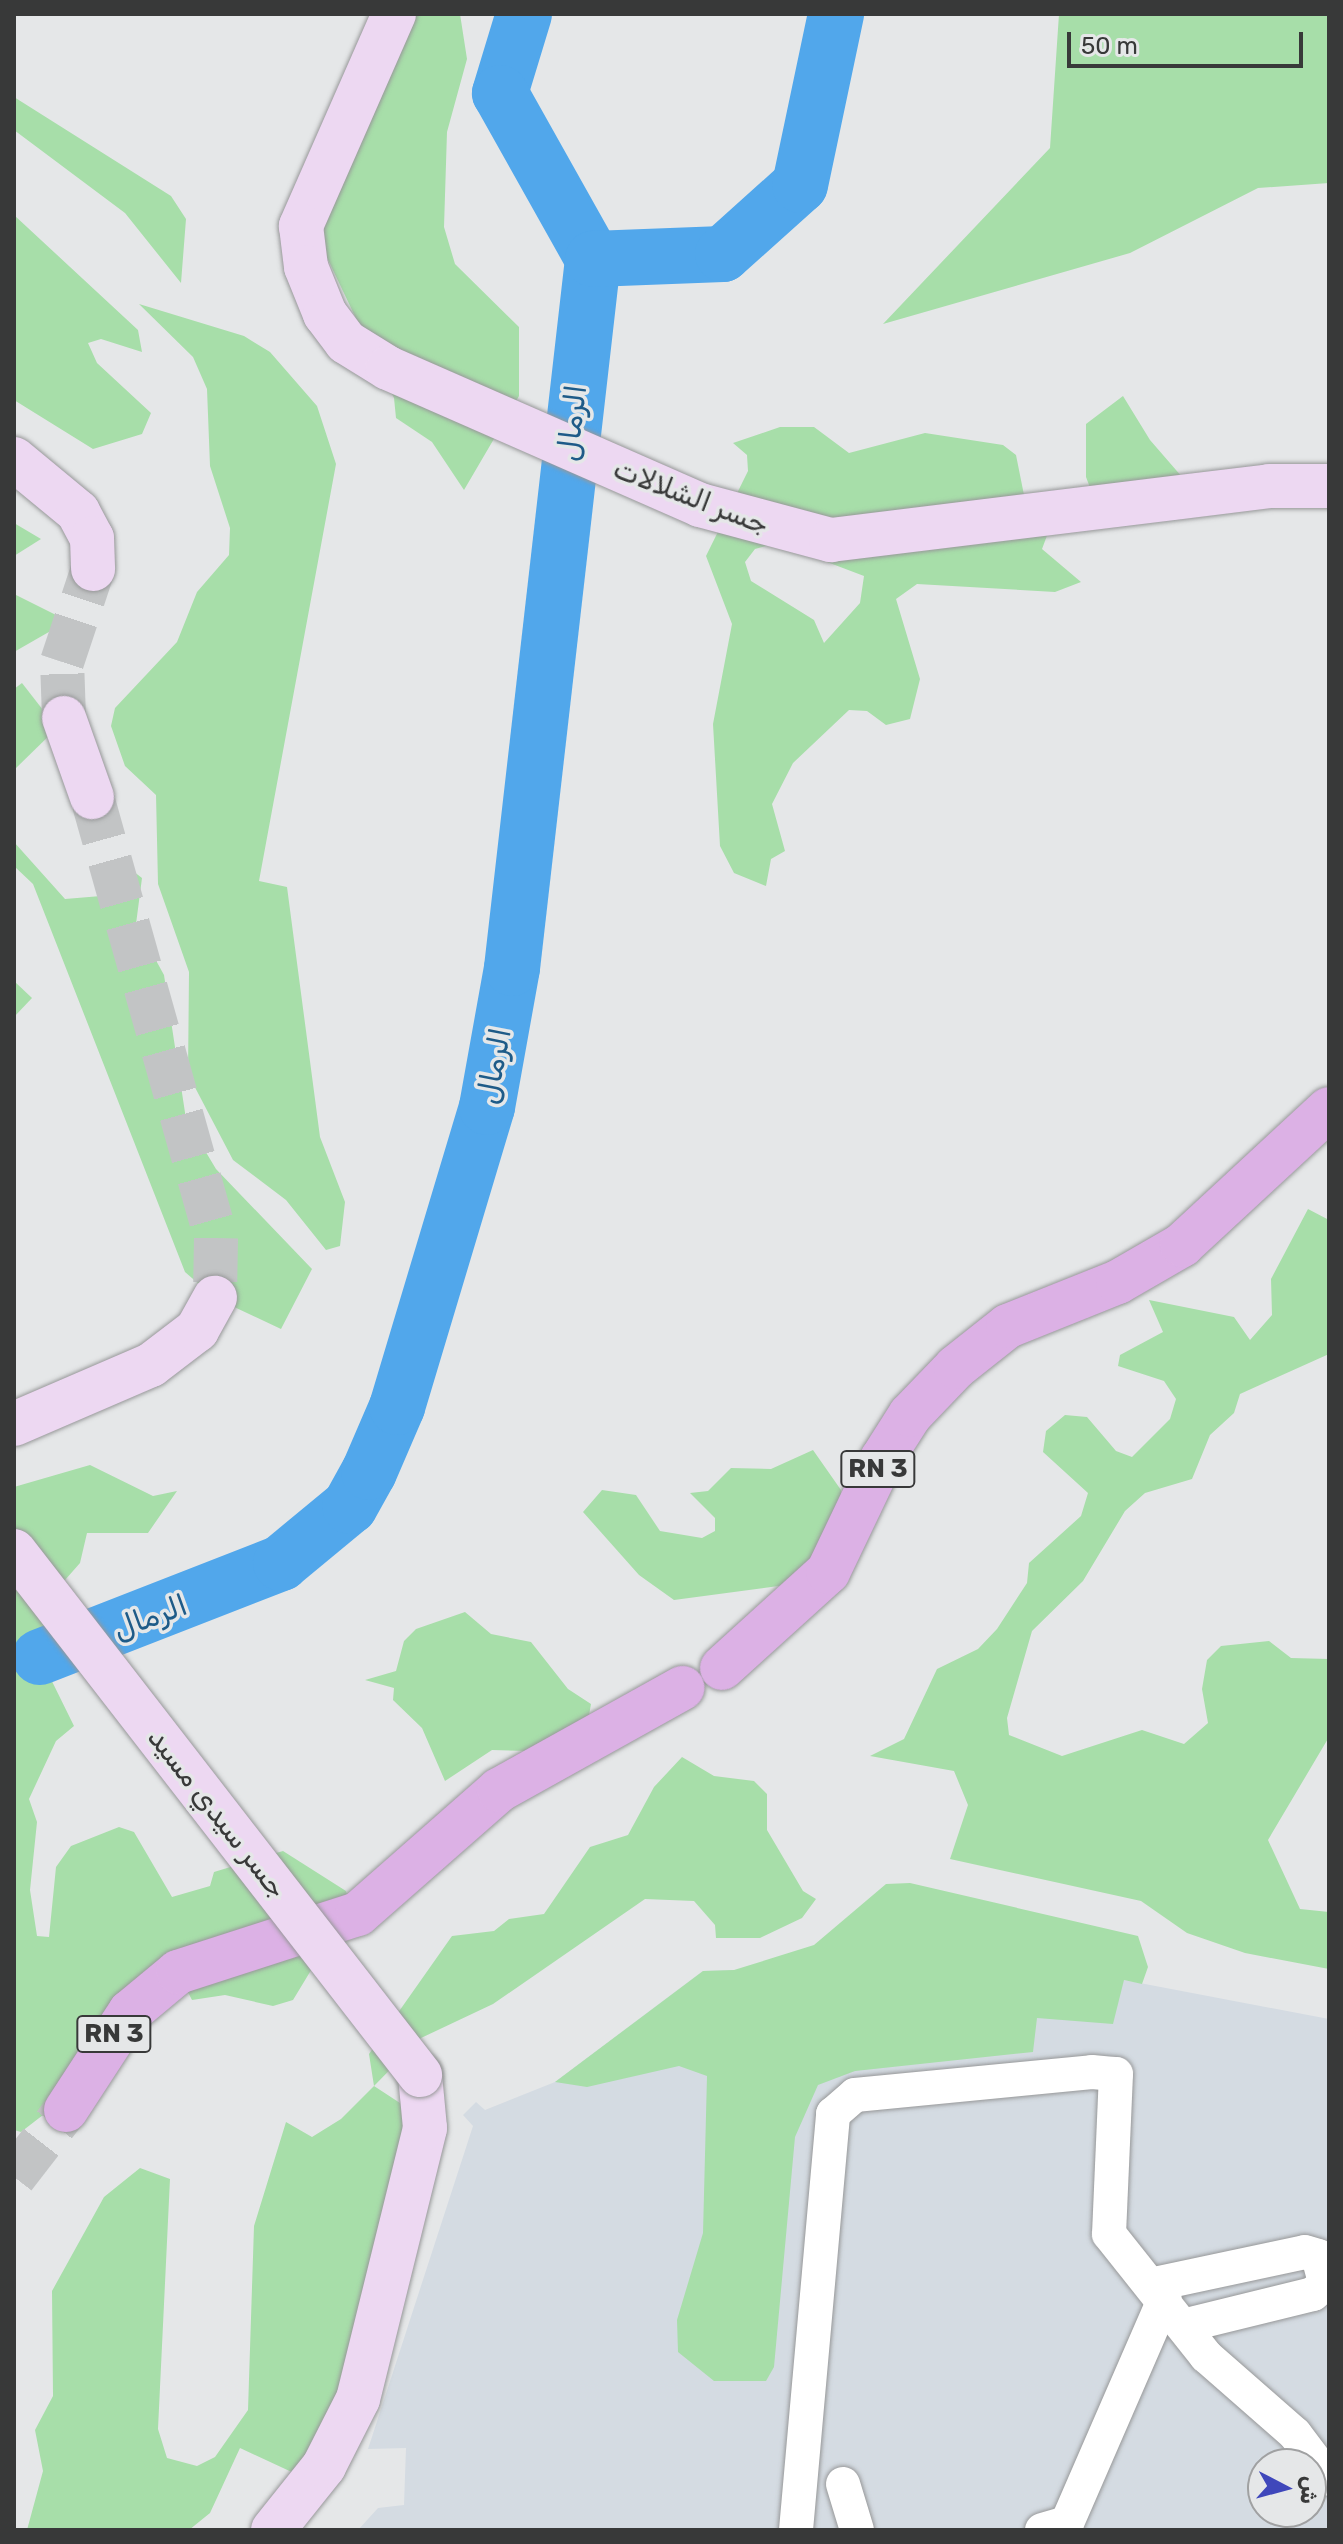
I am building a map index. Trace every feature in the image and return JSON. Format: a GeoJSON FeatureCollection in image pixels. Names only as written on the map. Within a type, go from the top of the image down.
{"type":"FeatureCollection","features":[{"type":"Feature","properties":{"kind":"main road","name":"جسر الشلالات"},"geometry":{"type":"LineString","coordinates":[[394,14],[301,226],[306,267],[325,314],[346,342],[388,368],[712,509],[799,535],[869,541],[1206,494],[1329,486]]}},
{"type":"Feature","properties":{"kind":"main road"},"geometry":{"type":"LineString","coordinates":[[14,459],[78,512],[92,538],[93,569]]}},
{"type":"Feature","properties":{"kind":"main road"},"geometry":{"type":"LineString","coordinates":[[64,718],[92,797]]}},
{"type":"Feature","properties":{"kind":"main road","name":"RN 3"},"geometry":{"type":"LineString","coordinates":[[722,1668],[828,1572],[882,1459],[931,1391],[1008,1326],[1118,1282],[1182,1245],[1329,1109]]}},
{"type":"Feature","properties":{"kind":"main road"},"geometry":{"type":"LineString","coordinates":[[14,1424],[151,1365],[197,1330],[215,1298]]}},
{"type":"Feature","properties":{"kind":"main road","name":"جسر سيدي مسيد"},"geometry":{"type":"LineString","coordinates":[[14,1551],[420,2075],[425,2128],[358,2399],[324,2466],[273,2530]]}},
{"type":"Feature","properties":{"kind":"main road","name":"RN 3"},"geometry":{"type":"LineString","coordinates":[[66,2110],[130,2012],[178,1972],[341,1923],[465,1815],[537,1764],[682,1688]]}},
{"type":"Feature","properties":{"kind":"street"},"geometry":{"type":"LineString","coordinates":[[796,2530],[833,2114],[855,2095],[1116,2074],[1109,2234],[1160,2291],[1206,2356],[1295,2434],[1329,2479]]}},
{"type":"Feature","properties":{"kind":"street"},"geometry":{"type":"LineString","coordinates":[[1160,2291],[1305,2252],[1318,2256],[1325,2283],[1313,2294],[1187,2325]]}},
{"type":"Feature","properties":{"kind":"street"},"geometry":{"type":"LineString","coordinates":[[1059,2528],[1160,2291]]}},
{"type":"Feature","properties":{"kind":"street"},"geometry":{"type":"LineString","coordinates":[[843,2484],[857,2530]]}},
{"type":"Feature","properties":{"kind":"shaded area"},"geometry":{"type":"Polygon","coordinates":[[[734,1970],[1036,2017],[1124,1980],[1329,2019],[1329,2530],[358,2530],[378,2508],[404,2505],[406,2448],[368,2449],[473,2126],[463,2115],[476,2102],[485,2110],[555,2082],[703,1971],[734,1970]]]}},
{"type":"Feature","properties":{"kind":"green space"},"geometry":{"type":"Polygon","coordinates":[[[409,14],[460,14],[467,59],[447,132],[444,227],[455,264],[519,327],[519,396],[464,490],[432,442],[396,418],[394,398],[321,245],[329,193],[409,14]]]}},
{"type":"Feature","properties":{"kind":"green space"},"geometry":{"type":"Polygon","coordinates":[[[1059,14],[1329,14],[1329,183],[1258,188],[1130,253],[883,324],[1050,148],[1059,14]]]}},
{"type":"Feature","properties":{"kind":"green space"},"geometry":{"type":"Polygon","coordinates":[[[14,97],[171,196],[186,219],[181,283],[125,213],[14,130],[14,97]]]}},
{"type":"Feature","properties":{"kind":"green space"},"geometry":{"type":"Polygon","coordinates":[[[14,215],[138,330],[142,352],[101,339],[88,343],[97,363],[151,413],[142,434],[93,449],[14,400],[14,215]]]}},
{"type":"Feature","properties":{"kind":"green space"},"geometry":{"type":"Polygon","coordinates":[[[139,304],[244,336],[270,352],[317,406],[336,464],[259,881],[287,887],[320,1137],[345,1202],[340,1246],[326,1250],[286,1200],[233,1160],[188,1074],[189,972],[158,884],[156,795],[125,766],[111,726],[115,708],[177,642],[197,592],[229,555],[230,528],[210,466],[207,389],[193,357],[139,304]]]}},
{"type":"Feature","properties":{"kind":"green space"},"geometry":{"type":"Polygon","coordinates":[[[1123,396],[1150,440],[1189,485],[1094,498],[1086,477],[1086,424],[1123,396]]]}},
{"type":"Feature","properties":{"kind":"green space"},"geometry":{"type":"Polygon","coordinates":[[[780,427],[814,427],[849,453],[925,433],[1003,445],[1016,455],[1024,495],[1048,533],[1042,549],[1081,582],[1055,592],[917,584],[896,599],[920,679],[910,719],[886,725],[867,711],[849,710],[793,763],[772,804],[785,851],[771,859],[766,886],[734,873],[720,846],[713,724],[732,624],[706,556],[748,471],[747,455],[733,443],[780,427]],[[777,543],[755,549],[745,562],[751,581],[814,620],[824,643],[860,603],[864,576],[777,543]]]}},
{"type":"Feature","properties":{"kind":"green space"},"geometry":{"type":"Polygon","coordinates":[[[14,523],[41,539],[14,556],[14,523]]]}},
{"type":"Feature","properties":{"kind":"green space"},"geometry":{"type":"Polygon","coordinates":[[[14,594],[68,621],[14,652],[14,594]]]}},
{"type":"Feature","properties":{"kind":"green space"},"geometry":{"type":"Polygon","coordinates":[[[22,683],[57,728],[14,770],[14,689],[22,683]]]}},
{"type":"Feature","properties":{"kind":"green space"},"geometry":{"type":"Polygon","coordinates":[[[14,842],[65,899],[101,896],[104,884],[129,868],[142,878],[136,924],[164,975],[186,1119],[216,1169],[312,1269],[281,1329],[215,1298],[185,1272],[33,884],[14,866],[14,842]]]}},
{"type":"Feature","properties":{"kind":"green space"},"geometry":{"type":"Polygon","coordinates":[[[14,981],[32,998],[14,1017],[14,981]]]}},
{"type":"Feature","properties":{"kind":"green space"},"geometry":{"type":"Polygon","coordinates":[[[1308,1209],[1329,1220],[1329,1354],[1240,1394],[1234,1413],[1210,1435],[1192,1479],[1145,1493],[1125,1511],[1083,1581],[1032,1631],[1007,1718],[1009,1735],[1062,1756],[1142,1730],[1184,1744],[1208,1723],[1202,1689],[1207,1660],[1221,1646],[1269,1641],[1291,1658],[1329,1659],[1329,1737],[1268,1840],[1300,1909],[1329,1912],[1329,1969],[1245,1953],[1187,1933],[1141,1901],[950,1859],[968,1805],[954,1771],[870,1756],[904,1739],[937,1669],[978,1649],[997,1629],[1027,1583],[1029,1563],[1081,1516],[1088,1493],[1043,1452],[1046,1431],[1065,1415],[1087,1417],[1116,1451],[1132,1457],[1170,1419],[1176,1399],[1164,1381],[1118,1366],[1120,1355],[1163,1332],[1149,1300],[1234,1317],[1250,1340],[1272,1315],[1271,1279],[1308,1209]]]}},
{"type":"Feature","properties":{"kind":"green space"},"geometry":{"type":"Polygon","coordinates":[[[813,1450],[841,1490],[841,1528],[793,1584],[674,1600],[639,1575],[583,1512],[602,1490],[636,1495],[660,1531],[702,1538],[715,1531],[715,1518],[690,1493],[708,1491],[731,1468],[771,1469],[813,1450]]]}},
{"type":"Feature","properties":{"kind":"green space"},"geometry":{"type":"Polygon","coordinates":[[[90,1465],[153,1496],[177,1491],[148,1533],[87,1533],[80,1563],[58,1588],[40,1657],[74,1726],[56,1741],[29,1799],[37,1822],[30,1890],[37,1936],[49,1937],[56,1867],[71,1846],[119,1827],[134,1832],[172,1897],[210,1886],[214,1872],[283,1851],[346,1891],[350,1906],[293,2000],[273,2006],[225,1995],[192,2000],[171,1959],[123,1990],[43,2115],[21,2132],[14,2130],[14,1487],[90,1465]]]}},
{"type":"Feature","properties":{"kind":"green space"},"geometry":{"type":"Polygon","coordinates":[[[465,1612],[491,1634],[531,1642],[568,1689],[591,1704],[588,1721],[531,1751],[492,1750],[445,1781],[422,1728],[393,1700],[394,1688],[365,1680],[396,1671],[404,1641],[416,1629],[465,1612]]]}},
{"type":"Feature","properties":{"kind":"green space"},"geometry":{"type":"Polygon","coordinates":[[[682,1757],[714,1776],[754,1781],[767,1794],[767,1830],[803,1891],[816,1899],[802,1918],[760,1938],[716,1938],[715,1925],[694,1901],[645,1899],[493,2004],[421,2038],[374,2086],[369,2054],[452,1936],[494,1931],[509,1919],[544,1914],[590,1847],[628,1835],[654,1787],[682,1757]]]}},
{"type":"Feature","properties":{"kind":"green space"},"geometry":{"type":"Polygon","coordinates":[[[910,1883],[1138,1936],[1148,1967],[1142,1984],[1124,1980],[1113,2024],[1037,2018],[1033,2052],[855,2071],[818,2085],[795,2137],[774,2367],[766,2381],[714,2381],[678,2352],[677,2320],[703,2233],[707,2076],[679,2066],[587,2087],[555,2082],[703,1971],[734,1970],[814,1945],[886,1884],[910,1883]]]}},
{"type":"Feature","properties":{"kind":"green space"},"geometry":{"type":"Polygon","coordinates":[[[374,2086],[400,2103],[405,2086],[408,2105],[344,2392],[296,2474],[240,2448],[210,2513],[189,2530],[27,2530],[43,2471],[35,2430],[53,2396],[52,2291],[104,2197],[140,2168],[170,2179],[158,2429],[167,2458],[197,2466],[215,2457],[248,2410],[254,2226],[286,2122],[312,2137],[341,2119],[374,2086]]]}},
{"type":"Feature","properties":{"kind":"waterway","name":"الرمال"},"geometry":{"type":"LineString","coordinates":[[524,14],[500,93],[593,259]]}},
{"type":"Feature","properties":{"kind":"waterway","name":"الرمال"},"geometry":{"type":"LineString","coordinates":[[40,1657],[281,1563],[350,1506],[369,1472],[397,1407],[487,1107],[512,968],[593,259],[723,254],[800,185],[836,14]]}},
{"type":"Feature","properties":{"kind":"tunnel"},"geometry":{"type":"LineString","coordinates":[[64,718],[62,662],[93,569]]}},
{"type":"Feature","properties":{"kind":"tunnel"},"geometry":{"type":"LineString","coordinates":[[92,797],[216,1238],[215,1298]]}},
{"type":"Feature","properties":{"kind":"tunnel"},"geometry":{"type":"LineString","coordinates":[[14,2177],[66,2110]]}}]}
